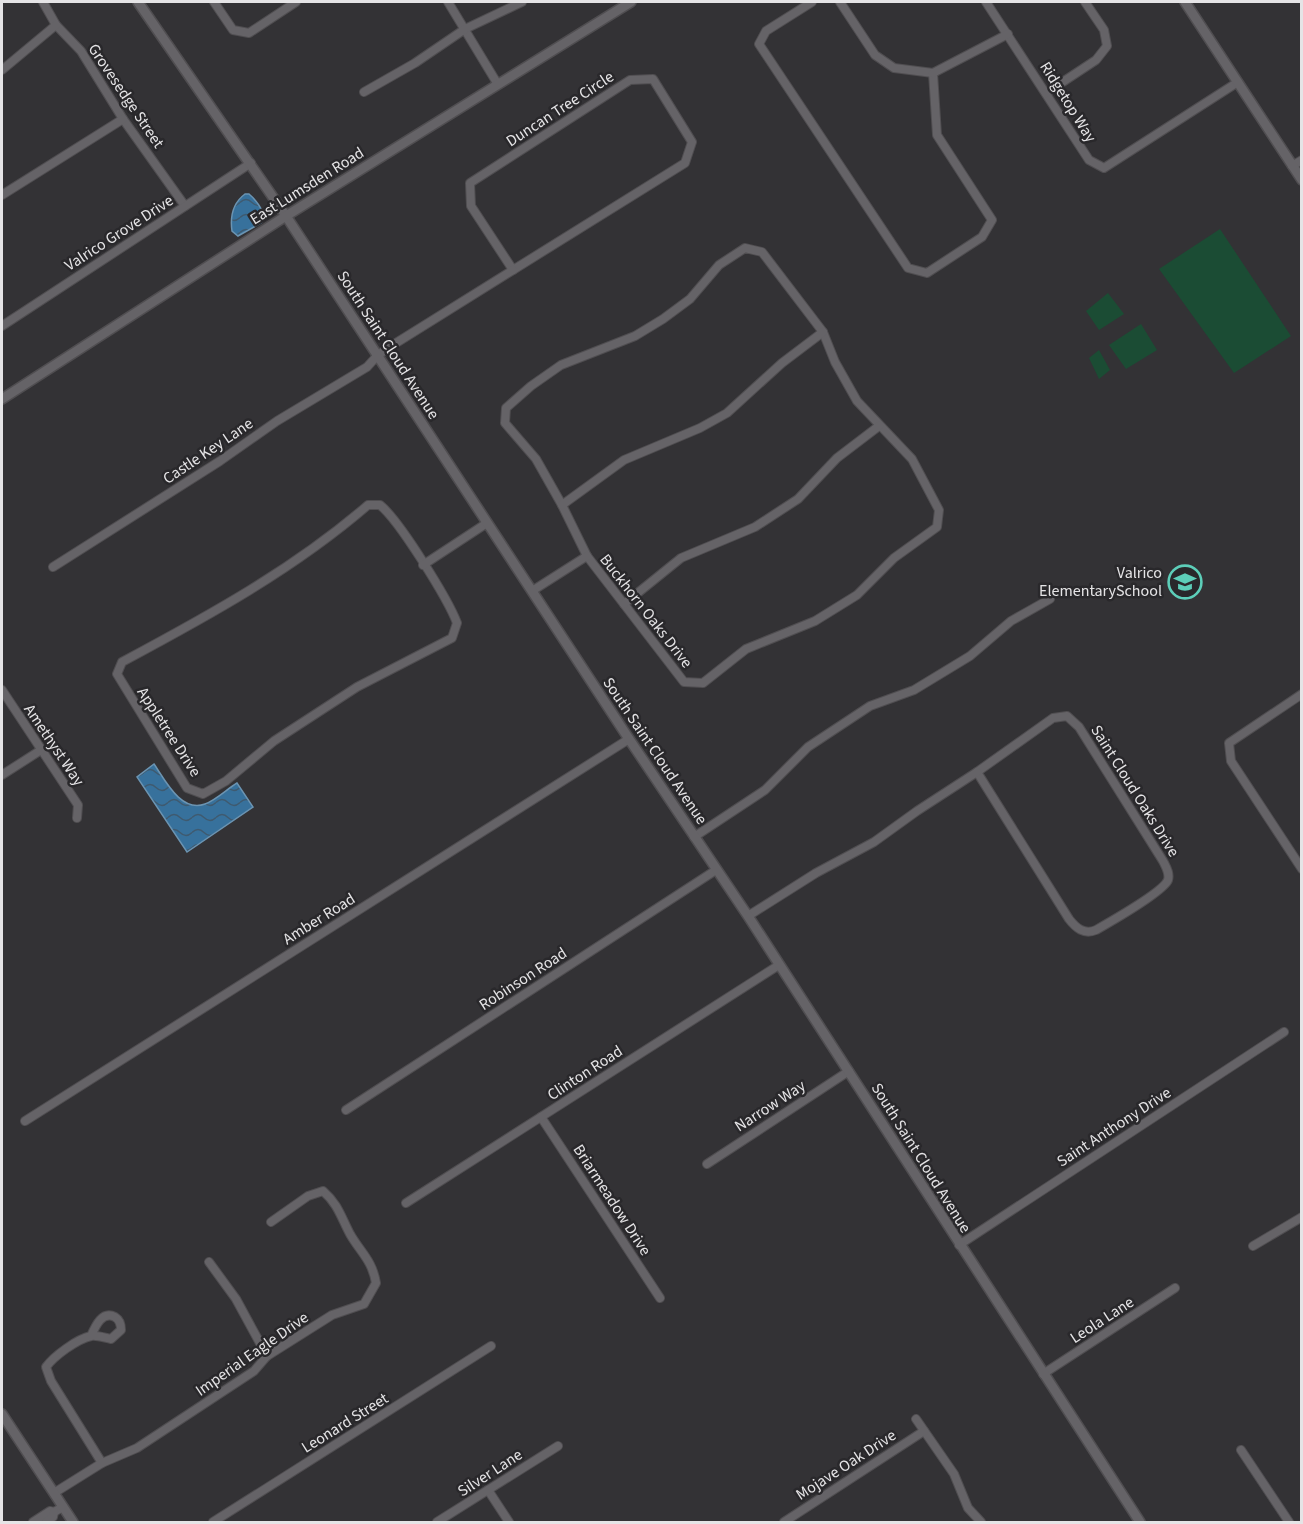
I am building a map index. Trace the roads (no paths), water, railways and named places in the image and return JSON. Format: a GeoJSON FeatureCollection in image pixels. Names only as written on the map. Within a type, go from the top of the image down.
{"type":"FeatureCollection","features":[{"type":"Feature","properties":{"kind":"street","name":"Grovesedge Street"},"geometry":{"type":"LineString","coordinates":[[43,2],[56,25],[81,51],[123,119],[185,206]]}},
{"type":"Feature","properties":{"kind":"street","name":"South Saint Cloud Avenue"},"geometry":{"type":"LineString","coordinates":[[138,2],[286,216],[628,739],[748,916],[1140,1522]]}},
{"type":"Feature","properties":{"kind":"street"},"geometry":{"type":"LineString","coordinates":[[213,2],[233,30],[249,33],[296,2]]}},
{"type":"Feature","properties":{"kind":"street"},"geometry":{"type":"LineString","coordinates":[[448,2],[497,83]]}},
{"type":"Feature","properties":{"kind":"street"},"geometry":{"type":"LineString","coordinates":[[364,92],[415,63],[465,29],[522,2]]}},
{"type":"Feature","properties":{"kind":"street","name":"East Lumsden Road"},"geometry":{"type":"LineString","coordinates":[[2,399],[286,216],[497,83],[631,2]]}},
{"type":"Feature","properties":{"kind":"street"},"geometry":{"type":"LineString","coordinates":[[812,2],[766,31],[759,44],[908,268],[927,273],[982,237],[992,220],[937,135],[933,73]]}},
{"type":"Feature","properties":{"kind":"street"},"geometry":{"type":"LineString","coordinates":[[840,2],[874,55],[894,68],[933,73],[1008,33]]}},
{"type":"Feature","properties":{"kind":"street","name":"Ridgetop Way"},"geometry":{"type":"LineString","coordinates":[[986,2],[1089,160],[1104,168],[1238,82]]}},
{"type":"Feature","properties":{"kind":"street"},"geometry":{"type":"LineString","coordinates":[[1046,93],[1096,60],[1107,46],[1104,30],[1084,2]]}},
{"type":"Feature","properties":{"kind":"street"},"geometry":{"type":"LineString","coordinates":[[1185,2],[1302,180]]}},
{"type":"Feature","properties":{"kind":"street"},"geometry":{"type":"LineString","coordinates":[[2,70],[56,25]]}},
{"type":"Feature","properties":{"kind":"street","name":"Duncan Tree Circle"},"geometry":{"type":"LineString","coordinates":[[377,356],[685,164],[692,142],[653,79],[630,80],[470,183],[471,206],[513,270]]}},
{"type":"Feature","properties":{"kind":"street"},"geometry":{"type":"LineString","coordinates":[[2,195],[123,119]]}},
{"type":"Feature","properties":{"kind":"street"},"geometry":{"type":"LineString","coordinates":[[1292,166],[1302,159]]}},
{"type":"Feature","properties":{"kind":"street","name":"Valrico Grove Drive"},"geometry":{"type":"LineString","coordinates":[[2,326],[250,164]]}},
{"type":"Feature","properties":{"kind":"street","name":"Buckhorn Oaks Drive"},"geometry":{"type":"LineString","coordinates":[[745,248],[762,252],[823,332],[835,362],[857,401],[879,426],[912,459],[939,510],[937,526],[894,558],[857,595],[815,621],[746,649],[703,683],[684,682],[586,556],[562,505],[536,459],[506,423],[506,408],[531,386],[561,365],[635,336],[663,319],[690,299],[719,266],[745,248]]}},
{"type":"Feature","properties":{"kind":"street"},"geometry":{"type":"LineString","coordinates":[[562,505],[624,460],[700,428],[727,413],[782,363],[823,332]]}},
{"type":"Feature","properties":{"kind":"street","name":"Castle Key Lane"},"geometry":{"type":"LineString","coordinates":[[53,567],[220,461],[277,421],[367,367],[377,356]]}},
{"type":"Feature","properties":{"kind":"street"},"geometry":{"type":"LineString","coordinates":[[624,604],[681,558],[755,526],[798,499],[837,458],[879,426]]}},
{"type":"Feature","properties":{"kind":"street","name":"Appletree Drive"},"geometry":{"type":"LineString","coordinates":[[368,505],[380,505],[389,512],[423,565],[457,623],[452,638],[357,687],[274,741],[226,781],[203,794],[187,788],[117,674],[122,663],[267,581],[322,542],[368,505]]}},
{"type":"Feature","properties":{"kind":"street"},"geometry":{"type":"LineString","coordinates":[[423,565],[487,523]]}},
{"type":"Feature","properties":{"kind":"street","name":"Buckhorn Oaks Drive"},"geometry":{"type":"LineString","coordinates":[[532,591],[586,556]]}},
{"type":"Feature","properties":{"kind":"street"},"geometry":{"type":"LineString","coordinates":[[694,837],[765,790],[808,747],[870,706],[914,690],[970,656],[1011,621],[1050,598]]}},
{"type":"Feature","properties":{"kind":"street","name":"Amethyst Way"},"geometry":{"type":"LineString","coordinates":[[2,690],[78,805],[77,818]]}},
{"type":"Feature","properties":{"kind":"street"},"geometry":{"type":"LineString","coordinates":[[1302,694],[1229,743],[1231,761],[1302,869]]}},
{"type":"Feature","properties":{"kind":"street","name":"Saint Cloud Oaks Drive"},"geometry":{"type":"LineString","coordinates":[[748,916],[816,873],[874,843],[1053,718],[1067,716],[1079,727],[1163,861],[1168,873],[1166,882],[1157,891],[1096,930],[1088,932],[1080,930],[1069,919],[977,772]]}},
{"type":"Feature","properties":{"kind":"street","name":"Amber Road"},"geometry":{"type":"LineString","coordinates":[[25,1121],[628,739]]}},
{"type":"Feature","properties":{"kind":"street"},"geometry":{"type":"LineString","coordinates":[[2,775],[41,750]]}},
{"type":"Feature","properties":{"kind":"street","name":"Robinson Road"},"geometry":{"type":"LineString","coordinates":[[346,1110],[716,870]]}},
{"type":"Feature","properties":{"kind":"street","name":"Clinton Road"},"geometry":{"type":"LineString","coordinates":[[406,1203],[780,965]]}},
{"type":"Feature","properties":{"kind":"street","name":"Saint Anthony Drive"},"geometry":{"type":"LineString","coordinates":[[959,1245],[1284,1032]]}},
{"type":"Feature","properties":{"kind":"street","name":"Narrow Way"},"geometry":{"type":"LineString","coordinates":[[707,1164],[849,1071]]}},
{"type":"Feature","properties":{"kind":"street","name":"Briarmeadow Drive"},"geometry":{"type":"LineString","coordinates":[[541,1117],[660,1298]]}},
{"type":"Feature","properties":{"kind":"street","name":"Imperial Eagle Drive"},"geometry":{"type":"LineString","coordinates":[[54,1493],[102,1463],[137,1448],[254,1371],[267,1356],[332,1315],[364,1304],[376,1283],[374,1268],[351,1236],[335,1201],[323,1191],[308,1196],[271,1222]]}},
{"type":"Feature","properties":{"kind":"street"},"geometry":{"type":"LineString","coordinates":[[1253,1246],[1302,1217]]}},
{"type":"Feature","properties":{"kind":"street"},"geometry":{"type":"LineString","coordinates":[[209,1262],[236,1299],[267,1356]]}},
{"type":"Feature","properties":{"kind":"street","name":"Leola Lane"},"geometry":{"type":"LineString","coordinates":[[1043,1374],[1175,1288]]}},
{"type":"Feature","properties":{"kind":"street"},"geometry":{"type":"LineString","coordinates":[[91,1336],[69,1347],[51,1360],[46,1367],[51,1380],[102,1463]]}},
{"type":"Feature","properties":{"kind":"street","name":"Leonard Street"},"geometry":{"type":"LineString","coordinates":[[213,1522],[491,1346]]}},
{"type":"Feature","properties":{"kind":"street"},"geometry":{"type":"LineString","coordinates":[[2,1414],[54,1493],[58,1509],[73,1522]]}},
{"type":"Feature","properties":{"kind":"street"},"geometry":{"type":"LineString","coordinates":[[916,1419],[954,1474],[974,1521]]}},
{"type":"Feature","properties":{"kind":"street","name":"Mojave Oak Drive"},"geometry":{"type":"LineString","coordinates":[[783,1522],[924,1431]]}},
{"type":"Feature","properties":{"kind":"street","name":"Silver Lane"},"geometry":{"type":"LineString","coordinates":[[438,1522],[558,1446]]}},
{"type":"Feature","properties":{"kind":"street"},"geometry":{"type":"LineString","coordinates":[[1241,1450],[1289,1522]]}},
{"type":"Feature","properties":{"kind":"street"},"geometry":{"type":"LineString","coordinates":[[488,1490],[509,1522]]}},
{"type":"Feature","properties":{"kind":"street"},"geometry":{"type":"LineString","coordinates":[[33,1522],[50,1511],[58,1509]]}},
{"type":"Feature","properties":{"kind":"street"},"geometry":{"type":"LineString","coordinates":[[46,1522],[58,1509]]}},
{"type":"Feature","properties":{"kind":"water"},"geometry":{"type":"Polygon","coordinates":[[[245,194],[249,194],[256,202],[264,219],[238,236],[232,231],[232,216],[235,206],[245,194]]]}},
{"type":"Feature","properties":{"kind":"water"},"geometry":{"type":"Polygon","coordinates":[[[154,764],[169,786],[181,800],[188,804],[196,806],[205,804],[237,783],[253,807],[187,852],[137,777],[154,764]]]}},
{"type":"Feature","properties":{"kind":"place","name":"Valrico ElementarySchool"},"geometry":{"type":"Point","coordinates":[1185,582]}}]}
